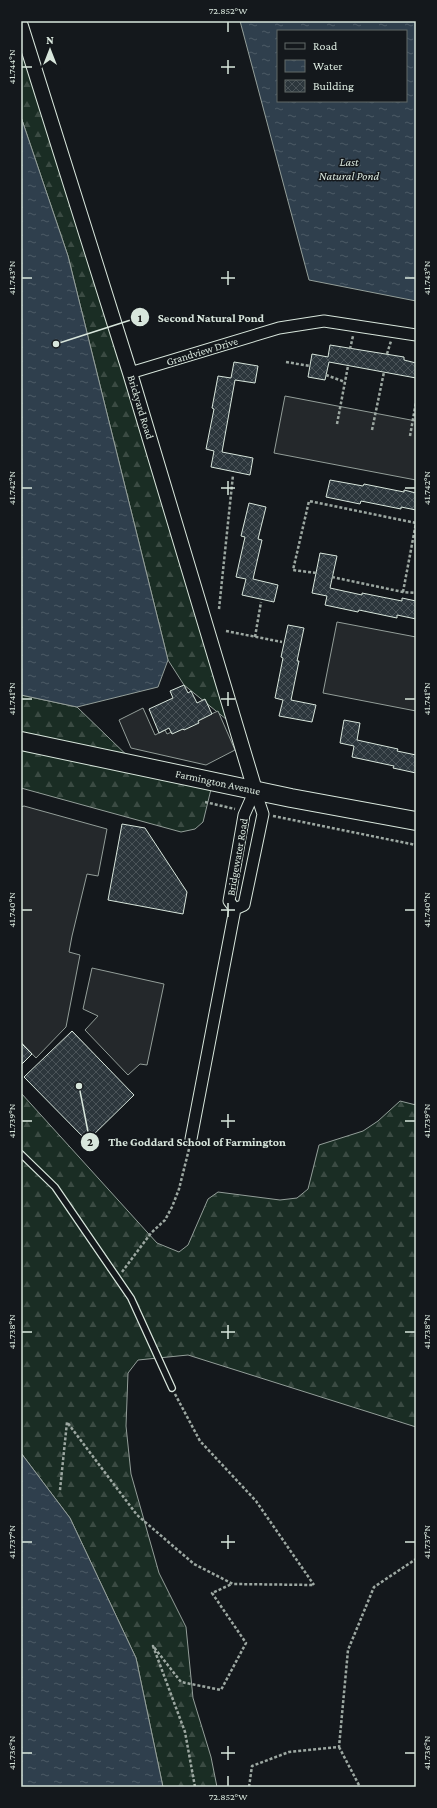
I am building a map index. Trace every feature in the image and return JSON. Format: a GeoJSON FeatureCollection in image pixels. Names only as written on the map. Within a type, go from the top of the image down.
{"type":"FeatureCollection","features":[{"type":"Feature","properties":{"kind":"main road","name":"Farmington Avenue"},"geometry":{"type":"LineString","coordinates":[[21,741],[255,790],[416,821]]}},
{"type":"Feature","properties":{"kind":"street","name":"Brickyard Road"},"geometry":{"type":"LineString","coordinates":[[21,26],[130,373],[255,790]]}},
{"type":"Feature","properties":{"kind":"street","name":"Grandview Drive"},"geometry":{"type":"LineString","coordinates":[[130,373],[279,328],[324,321],[416,334]]}},
{"type":"Feature","properties":{"kind":"street","name":"Bridgewater Road"},"geometry":{"type":"LineString","coordinates":[[192,1139],[235,909],[229,901],[244,815],[255,790]]}},
{"type":"Feature","properties":{"kind":"street","name":"Bridgewater Road"},"geometry":{"type":"LineString","coordinates":[[235,909],[244,905],[263,814],[255,790]]}},
{"type":"Feature","properties":{"kind":"lane"},"geometry":{"type":"LineString","coordinates":[[21,1154],[55,1187],[130,1298],[172,1388]]}},
{"type":"Feature","properties":{"kind":"path"},"geometry":{"type":"LineString","coordinates":[[286,362],[310,366]]}},
{"type":"Feature","properties":{"kind":"path"},"geometry":{"type":"LineString","coordinates":[[337,424],[348,366]]}},
{"type":"Feature","properties":{"kind":"path"},"geometry":{"type":"LineString","coordinates":[[372,430],[384,372]]}},
{"type":"Feature","properties":{"kind":"path"},"geometry":{"type":"LineString","coordinates":[[326,375],[345,382]]}},
{"type":"Feature","properties":{"kind":"path"},"geometry":{"type":"LineString","coordinates":[[410,436],[416,402]]}},
{"type":"Feature","properties":{"kind":"path"},"geometry":{"type":"LineString","coordinates":[[219,609],[233,474]]}},
{"type":"Feature","properties":{"kind":"path"},"geometry":{"type":"LineString","coordinates":[[316,573],[293,570],[309,501],[416,523],[403,592]]}},
{"type":"Feature","properties":{"kind":"path"},"geometry":{"type":"LineString","coordinates":[[332,577],[403,592],[416,593]]}},
{"type":"Feature","properties":{"kind":"path"},"geometry":{"type":"LineString","coordinates":[[255,637],[261,602]]}},
{"type":"Feature","properties":{"kind":"path"},"geometry":{"type":"LineString","coordinates":[[226,631],[282,642]]}},
{"type":"Feature","properties":{"kind":"path"},"geometry":{"type":"LineString","coordinates":[[205,802],[234,808]]}},
{"type":"Feature","properties":{"kind":"path"},"geometry":{"type":"LineString","coordinates":[[274,817],[416,845]]}},
{"type":"Feature","properties":{"kind":"path"},"geometry":{"type":"LineString","coordinates":[[117,1279],[151,1233],[165,1220],[172,1207],[192,1139]]}},
{"type":"Feature","properties":{"kind":"path"},"geometry":{"type":"LineString","coordinates":[[172,1388],[200,1441],[256,1500],[314,1585],[232,1584],[212,1593],[246,1643],[221,1690],[181,1682],[153,1646],[186,1732],[195,1787]]}},
{"type":"Feature","properties":{"kind":"path"},"geometry":{"type":"LineString","coordinates":[[60,1490],[67,1422],[137,1515],[194,1564],[232,1584]]}},
{"type":"Feature","properties":{"kind":"path"},"geometry":{"type":"LineString","coordinates":[[360,1787],[339,1747],[348,1650],[374,1587],[416,1559]]}},
{"type":"Feature","properties":{"kind":"path"},"geometry":{"type":"LineString","coordinates":[[249,1787],[252,1766],[289,1752],[339,1747]]}},
{"type":"Feature","properties":{"kind":"green space"},"geometry":{"type":"Polygon","coordinates":[[[21,26],[237,728],[184,685],[168,660],[68,256],[21,117],[21,26]]]}},
{"type":"Feature","properties":{"kind":"green space"},"geometry":{"type":"Polygon","coordinates":[[[21,695],[77,707],[138,766],[213,781],[203,822],[195,829],[181,832],[21,788],[21,695]]]}},
{"type":"Feature","properties":{"kind":"green space"},"geometry":{"type":"Polygon","coordinates":[[[21,1093],[157,1243],[179,1252],[188,1245],[208,1199],[218,1192],[280,1200],[297,1198],[308,1189],[319,1145],[363,1131],[378,1121],[400,1101],[416,1105],[416,1427],[188,1355],[138,1360],[128,1373],[126,1426],[131,1474],[159,1573],[186,1627],[193,1698],[211,1757],[217,1787],[163,1787],[136,1658],[70,1518],[21,1453],[21,1093]]]}},
{"type":"Feature","properties":{"kind":"shaded area"},"geometry":{"type":"Polygon","coordinates":[[[285,396],[416,421],[416,480],[274,453],[285,396]]]}},
{"type":"Feature","properties":{"kind":"shaded area"},"geometry":{"type":"Polygon","coordinates":[[[337,622],[416,637],[416,711],[323,693],[337,622]]]}},
{"type":"Feature","properties":{"kind":"shaded area"},"geometry":{"type":"Polygon","coordinates":[[[143,708],[155,735],[165,730],[167,734],[218,711],[235,750],[206,765],[131,748],[119,720],[143,708]]]}},
{"type":"Feature","properties":{"kind":"shaded area"},"geometry":{"type":"Polygon","coordinates":[[[24,806],[107,829],[98,876],[87,874],[72,936],[69,952],[80,955],[66,1027],[36,1058],[21,1042],[21,807],[24,806]]]}},
{"type":"Feature","properties":{"kind":"shaded area"},"geometry":{"type":"Polygon","coordinates":[[[92,968],[164,984],[147,1065],[140,1064],[128,1075],[85,1030],[98,1016],[83,1009],[92,968]]]}},
{"type":"Feature","properties":{"kind":"water","name":"Last Natural Pond"},"geometry":{"type":"Polygon","coordinates":[[[240,21],[416,21],[416,301],[309,280],[240,21]]]}},
{"type":"Feature","properties":{"kind":"water"},"geometry":{"type":"Polygon","coordinates":[[[21,117],[68,256],[168,660],[158,687],[77,707],[21,695],[21,117]]]}},
{"type":"Feature","properties":{"kind":"water"},"geometry":{"type":"Polygon","coordinates":[[[21,1453],[70,1518],[136,1658],[163,1787],[21,1787],[21,1453]]]}},
{"type":"Feature","properties":{"kind":"building"},"geometry":{"type":"Polygon","coordinates":[[[330,345],[404,357],[404,360],[416,363],[416,378],[329,362],[325,380],[308,377],[312,354],[328,357],[330,345]]]}},
{"type":"Feature","properties":{"kind":"building"},"geometry":{"type":"Polygon","coordinates":[[[234,362],[258,366],[255,383],[235,380],[222,452],[253,458],[250,475],[211,467],[214,451],[206,449],[214,409],[212,408],[218,376],[231,378],[234,362]]]}},
{"type":"Feature","properties":{"kind":"building"},"geometry":{"type":"Polygon","coordinates":[[[330,480],[416,493],[416,510],[401,507],[401,509],[361,501],[360,504],[326,497],[330,480]]]}},
{"type":"Feature","properties":{"kind":"building"},"geometry":{"type":"Polygon","coordinates":[[[249,503],[266,507],[258,539],[262,540],[253,579],[278,585],[274,602],[242,595],[246,579],[236,577],[245,537],[241,536],[249,503]]]}},
{"type":"Feature","properties":{"kind":"building"},"geometry":{"type":"Polygon","coordinates":[[[320,553],[337,556],[330,588],[362,595],[362,593],[402,601],[402,598],[416,601],[416,619],[397,615],[397,618],[359,610],[358,612],[325,605],[327,596],[312,593],[320,553]]]}},
{"type":"Feature","properties":{"kind":"building"},"geometry":{"type":"Polygon","coordinates":[[[288,625],[304,628],[291,700],[316,705],[312,722],[279,716],[283,700],[275,698],[283,658],[281,657],[288,625]]]}},
{"type":"Feature","properties":{"kind":"building"},"geometry":{"type":"Polygon","coordinates":[[[184,685],[188,693],[191,691],[197,703],[205,699],[212,714],[198,721],[199,723],[184,730],[183,729],[172,734],[169,728],[159,733],[149,709],[173,698],[170,691],[184,685]]]}},
{"type":"Feature","properties":{"kind":"building"},"geometry":{"type":"Polygon","coordinates":[[[344,720],[360,723],[357,740],[398,749],[397,751],[416,755],[416,773],[393,768],[394,766],[352,757],[354,746],[340,743],[344,720]]]}},
{"type":"Feature","properties":{"kind":"building"},"geometry":{"type":"Polygon","coordinates":[[[122,824],[145,828],[187,892],[183,914],[108,900],[122,824]]]}},
{"type":"Feature","properties":{"kind":"building"},"geometry":{"type":"Polygon","coordinates":[[[72,1031],[134,1095],[87,1141],[24,1077],[72,1031]]]}},
{"type":"Feature","properties":{"kind":"building"},"geometry":{"type":"Polygon","coordinates":[[[21,1043],[32,1054],[21,1065],[21,1043]]]}},
{"type":"Feature","properties":{"kind":"place","name":"Second Natural Pond"},"geometry":{"type":"Point","coordinates":[56,344]}},
{"type":"Feature","properties":{"kind":"place","name":"The Goddard School of Farmington"},"geometry":{"type":"Point","coordinates":[79,1086]}}]}
